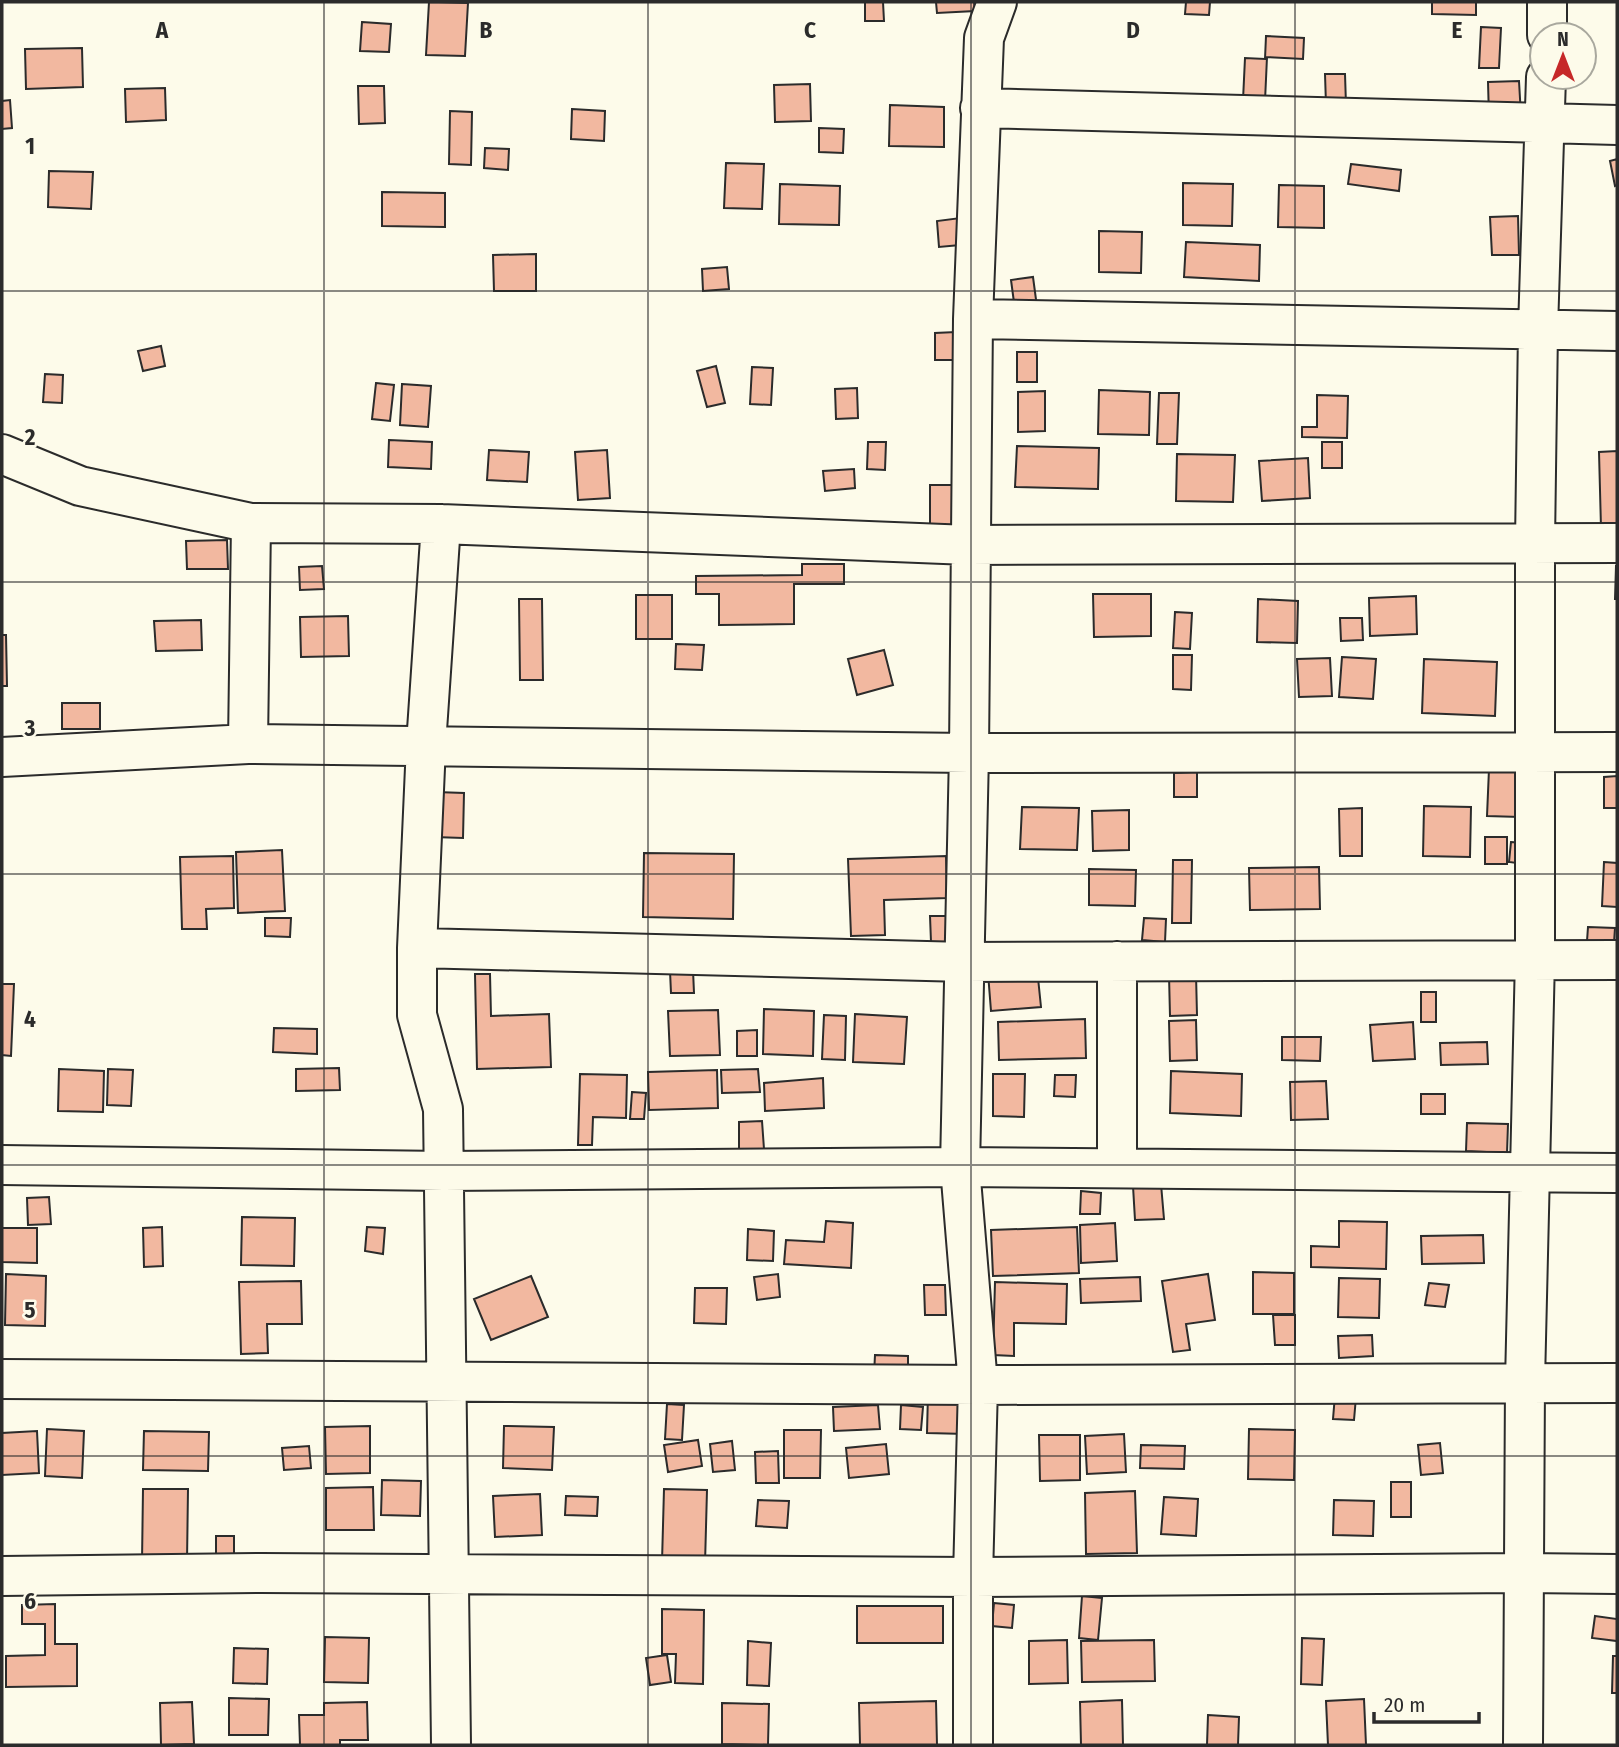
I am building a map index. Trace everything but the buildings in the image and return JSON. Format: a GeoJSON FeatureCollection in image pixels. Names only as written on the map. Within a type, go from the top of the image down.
{"type":"FeatureCollection","features":[{"type":"Feature","properties":{"kind":"street"},"geometry":{"type":"LineString","coordinates":[[973,1745],[973,1577],[978,1385],[960,1167],[969,753],[973,320],[984,38],[997,2]]}},
{"type":"Feature","properties":{"kind":"street"},"geometry":{"type":"LineString","coordinates":[[1547,2],[1547,21]]}},
{"type":"Feature","properties":{"kind":"street"},"geometry":{"type":"LineString","coordinates":[[1523,1745],[1525,1382],[1535,958],[1535,543],[1538,329],[1546,91]]}},
{"type":"Feature","properties":{"kind":"street"},"geometry":{"type":"LineString","coordinates":[[980,108],[1617,125]]}},
{"type":"Feature","properties":{"kind":"street"},"geometry":{"type":"LineString","coordinates":[[973,320],[1617,331]]}},
{"type":"Feature","properties":{"kind":"street"},"geometry":{"type":"LineString","coordinates":[[2,454],[80,486],[251,523],[441,524],[969,545],[1617,543]]}},
{"type":"Feature","properties":{"kind":"street"},"geometry":{"type":"LineString","coordinates":[[248,744],[251,523]]}},
{"type":"Feature","properties":{"kind":"street"},"geometry":{"type":"LineString","coordinates":[[441,524],[426,745],[417,948],[417,1015],[443,1110],[451,1745]]}},
{"type":"Feature","properties":{"kind":"street"},"geometry":{"type":"LineString","coordinates":[[2,757],[248,744],[969,753],[1617,752]]}},
{"type":"Feature","properties":{"kind":"street"},"geometry":{"type":"LineString","coordinates":[[417,948],[965,962],[1535,958],[1617,960]]}},
{"type":"Feature","properties":{"kind":"street"},"geometry":{"type":"LineString","coordinates":[[1117,961],[1117,1168]]}},
{"type":"Feature","properties":{"kind":"street"},"geometry":{"type":"LineString","coordinates":[[2,1165],[444,1171],[960,1167],[1617,1173]]}},
{"type":"Feature","properties":{"kind":"street"},"geometry":{"type":"LineString","coordinates":[[2,1379],[978,1385],[1617,1383]]}},
{"type":"Feature","properties":{"kind":"street"},"geometry":{"type":"LineString","coordinates":[[2,1576],[449,1573],[973,1577],[1617,1574]]}}]}
